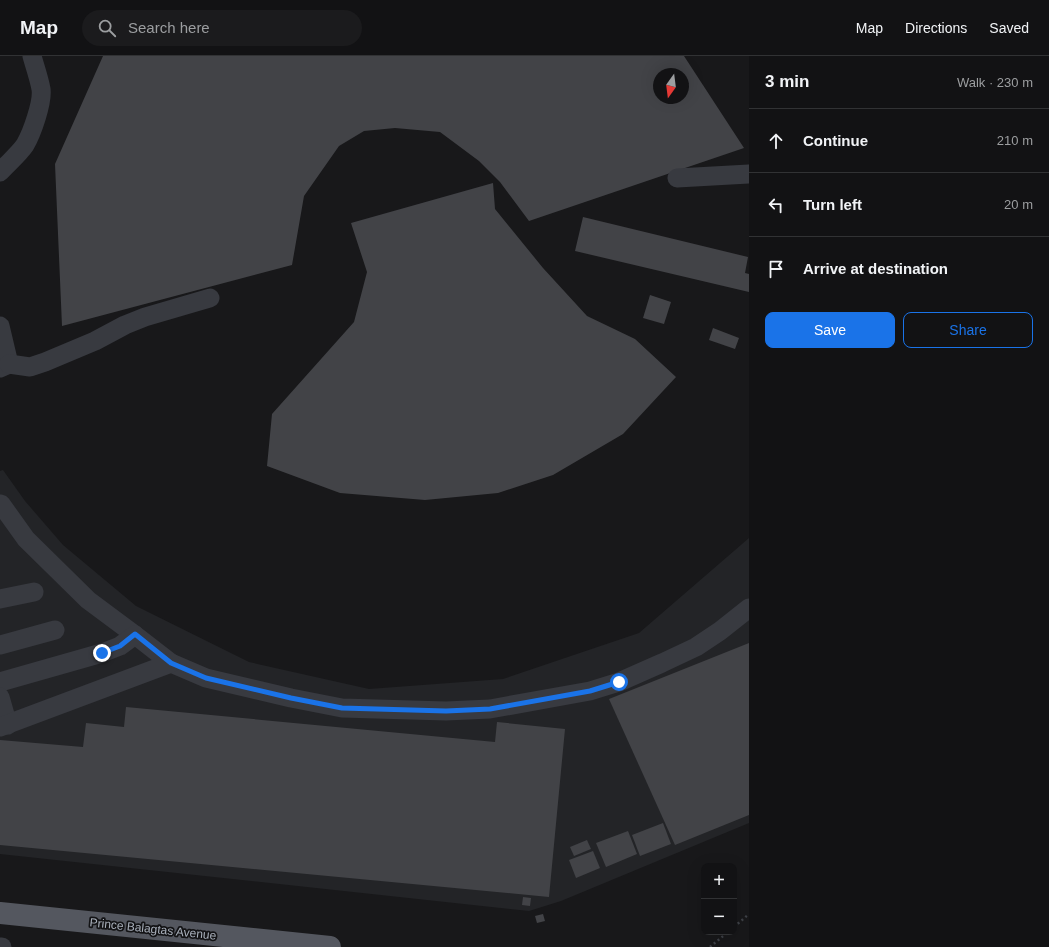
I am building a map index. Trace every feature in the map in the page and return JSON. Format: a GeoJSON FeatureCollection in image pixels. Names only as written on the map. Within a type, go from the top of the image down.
{"type":"FeatureCollection","features":[{"type":"Feature","properties":{"kind":"main road","name":"Prince Balagtas Avenue"},"geometry":{"type":"LineString","coordinates":[[0,913],[330,947]]}},
{"type":"Feature","properties":{"kind":"lane"},"geometry":{"type":"LineString","coordinates":[[0,172],[25,144],[34,124],[40,104],[41,90],[32,56]]}},
{"type":"Feature","properties":{"kind":"lane"},"geometry":{"type":"LineString","coordinates":[[677,178],[749,174]]}},
{"type":"Feature","properties":{"kind":"lane"},"geometry":{"type":"LineString","coordinates":[[0,326],[4,366],[30,367],[95,341],[125,325],[210,298]]}},
{"type":"Feature","properties":{"kind":"lane"},"geometry":{"type":"LineString","coordinates":[[1,504],[26,540],[88,600],[135,634],[171,663],[206,678],[291,698],[342,708],[446,711],[490,709],[590,691],[619,682],[696,647],[720,631],[749,608]]}},
{"type":"Feature","properties":{"kind":"lane"},"geometry":{"type":"LineString","coordinates":[[0,599],[34,592]]}},
{"type":"Feature","properties":{"kind":"lane"},"geometry":{"type":"LineString","coordinates":[[0,645],[55,630]]}},
{"type":"Feature","properties":{"kind":"lane"},"geometry":{"type":"LineString","coordinates":[[0,682],[102,653],[120,646],[135,634]]}},
{"type":"Feature","properties":{"kind":"lane"},"geometry":{"type":"LineString","coordinates":[[0,697],[4,726],[171,663]]}},
{"type":"Feature","properties":{"kind":"path"},"geometry":{"type":"LineString","coordinates":[[737,924],[749,914]]}},
{"type":"Feature","properties":{"kind":"path"},"geometry":{"type":"LineString","coordinates":[[710,947],[724,935]]}},
{"type":"Feature","properties":{"kind":"shaded area"},"geometry":{"type":"Polygon","coordinates":[[[3,470],[25,501],[63,545],[136,606],[249,662],[369,689],[503,679],[639,633],[749,538],[749,823],[561,901],[529,911],[0,854],[0,471],[3,470]]]}},
{"type":"Feature","properties":{"kind":"building"},"geometry":{"type":"Polygon","coordinates":[[[103,56],[684,56],[744,148],[529,221],[500,182],[479,161],[440,132],[395,128],[364,131],[339,146],[304,196],[292,265],[62,326],[55,164],[103,56]]]}},
{"type":"Feature","properties":{"kind":"building"},"geometry":{"type":"Polygon","coordinates":[[[493,183],[495,209],[543,268],[587,316],[635,339],[676,377],[623,434],[553,475],[498,493],[425,500],[340,493],[267,466],[272,414],[354,322],[367,272],[351,223],[493,183]]]}},
{"type":"Feature","properties":{"kind":"building"},"geometry":{"type":"Polygon","coordinates":[[[583,217],[748,257],[745,273],[749,274],[749,292],[575,251],[583,217]]]}},
{"type":"Feature","properties":{"kind":"building"},"geometry":{"type":"Polygon","coordinates":[[[650,295],[671,302],[664,324],[643,318],[650,295]]]}},
{"type":"Feature","properties":{"kind":"building"},"geometry":{"type":"Polygon","coordinates":[[[713,328],[739,338],[735,349],[709,340],[713,328]]]}},
{"type":"Feature","properties":{"kind":"building"},"geometry":{"type":"Polygon","coordinates":[[[749,643],[749,815],[675,845],[609,699],[749,643]]]}},
{"type":"Feature","properties":{"kind":"building"},"geometry":{"type":"Polygon","coordinates":[[[126,707],[495,742],[497,722],[565,729],[549,897],[0,845],[0,740],[83,747],[86,723],[124,727],[126,707]]]}},
{"type":"Feature","properties":{"kind":"building"},"geometry":{"type":"Polygon","coordinates":[[[663,823],[671,844],[640,856],[632,835],[663,823]]]}},
{"type":"Feature","properties":{"kind":"building"},"geometry":{"type":"Polygon","coordinates":[[[628,831],[637,854],[606,867],[596,843],[628,831]]]}},
{"type":"Feature","properties":{"kind":"building"},"geometry":{"type":"Polygon","coordinates":[[[587,840],[591,849],[574,856],[570,847],[587,840]]]}},
{"type":"Feature","properties":{"kind":"building"},"geometry":{"type":"Polygon","coordinates":[[[593,851],[600,868],[576,878],[569,860],[593,851]]]}},
{"type":"Feature","properties":{"kind":"building"},"geometry":{"type":"Polygon","coordinates":[[[523,897],[531,898],[530,906],[522,905],[523,897]]]}},
{"type":"Feature","properties":{"kind":"building"},"geometry":{"type":"Polygon","coordinates":[[[543,914],[545,921],[537,923],[535,916],[543,914]]]}},
{"type":"Feature","properties":{"kind":"route"},"geometry":{"type":"LineString","coordinates":[[102,653],[120,646],[135,634],[171,663],[206,678],[291,698],[342,708],[446,711],[490,709],[590,691],[619,682]]}}]}
